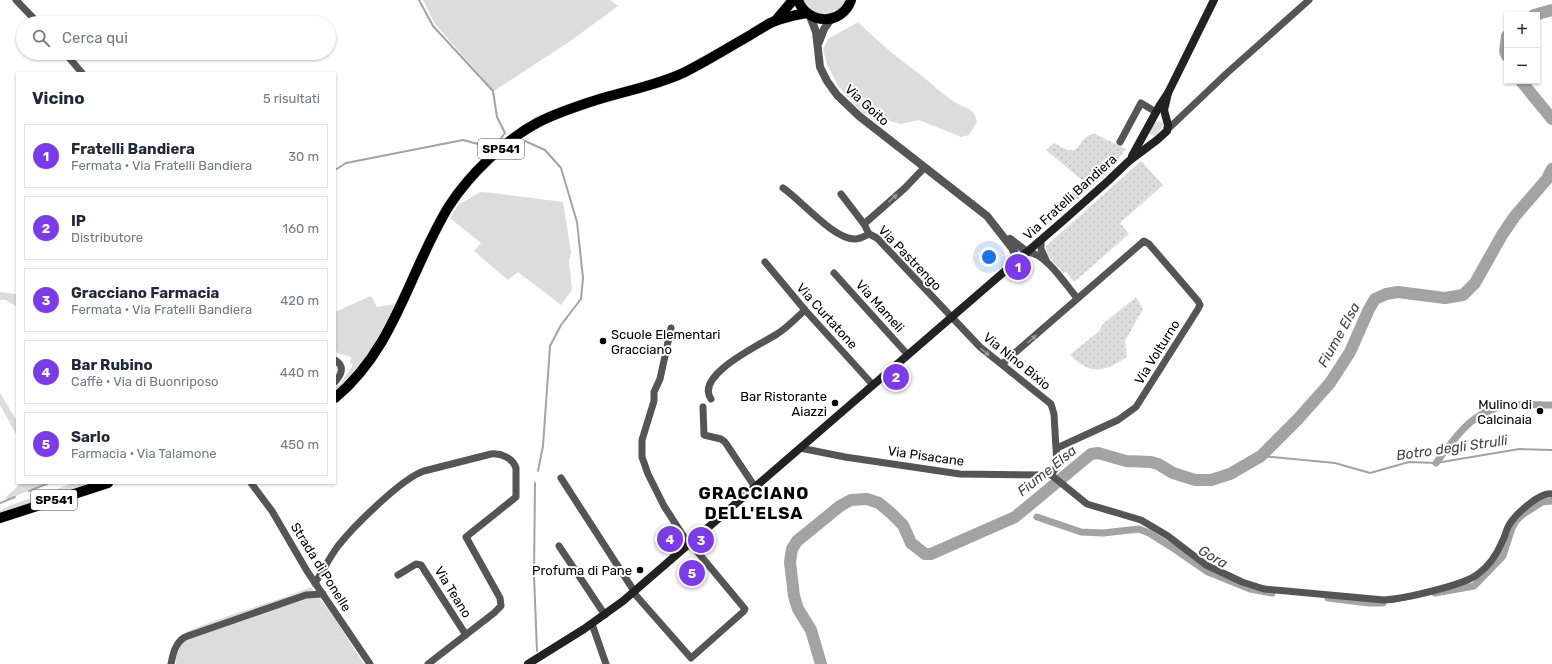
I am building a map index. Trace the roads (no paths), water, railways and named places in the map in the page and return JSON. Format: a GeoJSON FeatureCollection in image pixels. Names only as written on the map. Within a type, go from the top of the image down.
{"type":"FeatureCollection","features":[{"type":"Feature","properties":{"kind":"main road","name":"SP541"},"geometry":{"type":"LineString","coordinates":[[774,21],[793,0]]}},
{"type":"Feature","properties":{"kind":"main road"},"geometry":{"type":"LineString","coordinates":[[798,0],[801,8],[808,14]]}},
{"type":"Feature","properties":{"kind":"main road"},"geometry":{"type":"LineString","coordinates":[[831,19],[844,11],[850,0]]}},
{"type":"Feature","properties":{"kind":"main road","name":"Via Fratelli Bandiera"},"geometry":{"type":"LineString","coordinates":[[1129,160],[1168,93],[1214,0]]}},
{"type":"Feature","properties":{"kind":"main road","name":"SP541"},"geometry":{"type":"LineString","coordinates":[[336,397],[362,370],[385,338],[429,244],[452,202],[470,179],[504,147],[532,126],[557,114],[682,73],[711,58],[774,21],[790,16],[808,14],[817,19],[831,19]]}},
{"type":"Feature","properties":{"kind":"main road","name":"Via Fratelli Bandiera"},"geometry":{"type":"LineString","coordinates":[[528,664],[605,615],[1016,262],[1108,181],[1129,160],[1155,141],[1168,129],[1164,110],[1168,93]]}},
{"type":"Feature","properties":{"kind":"main road"},"geometry":{"type":"LineString","coordinates":[[1155,114],[1166,120]]}},
{"type":"Feature","properties":{"kind":"main road"},"geometry":{"type":"LineString","coordinates":[[1145,133],[1148,138],[1155,141]]}},
{"type":"Feature","properties":{"kind":"main road","name":"SP541"},"geometry":{"type":"LineString","coordinates":[[0,518],[105,484]]}},
{"type":"Feature","properties":{"kind":"street"},"geometry":{"type":"LineString","coordinates":[[16,0],[31,16]]}},
{"type":"Feature","properties":{"kind":"street"},"geometry":{"type":"LineString","coordinates":[[1168,129],[1227,73],[1309,0]]}},
{"type":"Feature","properties":{"kind":"street","name":"Via Goito"},"geometry":{"type":"LineString","coordinates":[[808,14],[816,32],[819,61],[822,70],[827,81],[839,98],[924,168],[987,216],[1014,250],[1016,262]]}},
{"type":"Feature","properties":{"kind":"street","name":"Via Goito"},"geometry":{"type":"LineString","coordinates":[[818,44],[824,29],[831,19]]}},
{"type":"Feature","properties":{"kind":"street"},"geometry":{"type":"LineString","coordinates":[[71,60],[81,72]]}},
{"type":"Feature","properties":{"kind":"street"},"geometry":{"type":"LineString","coordinates":[[1120,142],[1141,103],[1155,114]]}},
{"type":"Feature","properties":{"kind":"street"},"geometry":{"type":"LineString","coordinates":[[864,224],[924,168]]}},
{"type":"Feature","properties":{"kind":"street"},"geometry":{"type":"LineString","coordinates":[[783,188],[794,196],[816,217],[843,235],[854,239],[869,234]]}},
{"type":"Feature","properties":{"kind":"street","name":"Via Pastrengo"},"geometry":{"type":"LineString","coordinates":[[841,194],[864,224],[869,234],[877,238],[951,318]]}},
{"type":"Feature","properties":{"kind":"street","name":"Via Goito"},"geometry":{"type":"LineString","coordinates":[[1002,234],[1027,252]]}},
{"type":"Feature","properties":{"kind":"street"},"geometry":{"type":"LineString","coordinates":[[1041,240],[1041,249],[1046,261]]}},
{"type":"Feature","properties":{"kind":"street","name":"Via Volturno"},"geometry":{"type":"LineString","coordinates":[[1057,448],[1118,420],[1136,408],[1200,305],[1145,241],[1077,298]]}},
{"type":"Feature","properties":{"kind":"street"},"geometry":{"type":"LineString","coordinates":[[1002,364],[1077,298],[1046,261],[1036,254],[1027,252]]}},
{"type":"Feature","properties":{"kind":"street","name":"Via Curtatone"},"geometry":{"type":"LineString","coordinates":[[765,262],[805,310],[873,385]]}},
{"type":"Feature","properties":{"kind":"street","name":"Via Mameli"},"geometry":{"type":"LineString","coordinates":[[834,273],[908,355]]}},
{"type":"Feature","properties":{"kind":"street"},"geometry":{"type":"LineString","coordinates":[[711,399],[708,390],[723,369],[741,354],[779,333],[805,310]]}},
{"type":"Feature","properties":{"kind":"street","name":"Via Nino Bixio"},"geometry":{"type":"LineString","coordinates":[[951,318],[983,351],[1002,364],[1051,404],[1054,412],[1057,448],[1057,468],[1053,476]]}},
{"type":"Feature","properties":{"kind":"street"},"geometry":{"type":"LineString","coordinates":[[561,478],[633,591],[691,658],[744,611],[744,609],[688,544],[663,503],[648,474],[642,457],[642,440],[654,401],[654,392],[660,379],[671,328]]}},
{"type":"Feature","properties":{"kind":"street"},"geometry":{"type":"LineString","coordinates":[[336,361],[340,364],[342,370],[341,375],[336,381]]}},
{"type":"Feature","properties":{"kind":"street"},"geometry":{"type":"LineString","coordinates":[[703,406],[704,435],[721,439],[725,442],[755,487]]}},
{"type":"Feature","properties":{"kind":"street","name":"Via Pisacane"},"geometry":{"type":"LineString","coordinates":[[800,448],[852,458],[960,474],[1053,476]]}},
{"type":"Feature","properties":{"kind":"street","name":"Via Teano"},"geometry":{"type":"LineString","coordinates":[[315,583],[332,555],[344,539],[382,501],[415,475],[428,470],[495,453],[507,458],[516,466],[517,495],[466,536],[500,598],[501,604],[494,613],[428,664]]}},
{"type":"Feature","properties":{"kind":"street"},"geometry":{"type":"LineString","coordinates":[[1053,476],[1089,505],[1131,516],[1145,522],[1206,565],[1233,579],[1251,586],[1264,589],[1384,600],[1404,598],[1464,582],[1474,577],[1493,558],[1500,548],[1509,525],[1518,513],[1543,495],[1548,493],[1552,494]]}},
{"type":"Feature","properties":{"kind":"street","name":"Strada di Ponelle"},"geometry":{"type":"LineString","coordinates":[[252,484],[272,511],[315,583],[370,664]]}},
{"type":"Feature","properties":{"kind":"street"},"geometry":{"type":"LineString","coordinates":[[559,546],[605,615]]}},
{"type":"Feature","properties":{"kind":"street","name":"Via Teano"},"geometry":{"type":"LineString","coordinates":[[398,575],[416,564],[421,565],[466,634]]}},
{"type":"Feature","properties":{"kind":"street"},"geometry":{"type":"LineString","coordinates":[[171,664],[176,647],[185,637],[302,596],[323,594]]}},
{"type":"Feature","properties":{"kind":"street"},"geometry":{"type":"LineString","coordinates":[[592,624],[606,664]]}},
{"type":"Feature","properties":{"kind":"waterway"},"geometry":{"type":"LineString","coordinates":[[336,169],[346,163],[463,140],[478,144],[499,141],[505,133],[497,117],[493,91],[433,26],[419,0]]}},
{"type":"Feature","properties":{"kind":"waterway","name":"Fiume Elsa"},"geometry":{"type":"LineString","coordinates":[[1540,13],[1552,10]]}},
{"type":"Feature","properties":{"kind":"waterway","name":"Fiume Elsa"},"geometry":{"type":"LineString","coordinates":[[1523,84],[1552,119]]}},
{"type":"Feature","properties":{"kind":"waterway"},"geometry":{"type":"LineString","coordinates":[[525,141],[545,150],[561,168],[577,222],[583,278],[581,299],[561,325],[550,346],[543,446],[538,471]]}},
{"type":"Feature","properties":{"kind":"waterway","name":"Fiume Elsa"},"geometry":{"type":"LineString","coordinates":[[821,664],[811,630],[798,609],[794,596],[790,562],[792,549],[797,541],[840,506],[851,500],[867,499],[879,503],[903,525],[911,543],[925,554],[931,554],[1015,517],[1091,454],[1098,453],[1126,461],[1151,462],[1158,464],[1173,473],[1195,480],[1211,480],[1230,474],[1261,456],[1298,419],[1330,383],[1350,352],[1375,299],[1386,294],[1398,292],[1445,298],[1463,295],[1475,283],[1502,235],[1515,216],[1547,179],[1552,169]]}},
{"type":"Feature","properties":{"kind":"waterway"},"geometry":{"type":"LineString","coordinates":[[1436,463],[1459,433],[1477,417],[1487,411],[1512,405],[1552,405]]}},
{"type":"Feature","properties":{"kind":"waterway","name":"Botro degli Strulli"},"geometry":{"type":"LineString","coordinates":[[1261,456],[1335,463],[1370,473],[1409,462],[1436,463],[1519,449],[1552,450]]}},
{"type":"Feature","properties":{"kind":"waterway"},"geometry":{"type":"LineString","coordinates":[[535,483],[534,575],[537,651]]}},
{"type":"Feature","properties":{"kind":"waterway"},"geometry":{"type":"LineString","coordinates":[[29,491],[46,484]]}},
{"type":"Feature","properties":{"kind":"waterway"},"geometry":{"type":"LineString","coordinates":[[0,503],[15,497]]}},
{"type":"Feature","properties":{"kind":"waterway","name":"Gora"},"geometry":{"type":"LineString","coordinates":[[1435,593],[1474,586],[1503,556],[1512,528],[1516,521],[1522,515],[1542,502],[1552,501]]}},
{"type":"Feature","properties":{"kind":"waterway","name":"Gora"},"geometry":{"type":"LineString","coordinates":[[1037,517],[1081,532],[1103,533],[1139,529],[1149,533],[1208,572],[1250,589],[1272,593]]}},
{"type":"Feature","properties":{"kind":"waterway","name":"Gora"},"geometry":{"type":"LineString","coordinates":[[1328,598],[1369,603],[1383,603]]}},
{"type":"Feature","properties":{"kind":"place","name":"Fratelli Bandiera"},"geometry":{"type":"Point","coordinates":[1018,267]}},
{"type":"Feature","properties":{"kind":"place","name":"Scuole Elementari Gracciano"},"geometry":{"type":"Point","coordinates":[603,341]}},
{"type":"Feature","properties":{"kind":"place","name":"IP"},"geometry":{"type":"Point","coordinates":[896,377]}},
{"type":"Feature","properties":{"kind":"place","name":"Bar Ristorante Aiazzi"},"geometry":{"type":"Point","coordinates":[835,403]}},
{"type":"Feature","properties":{"kind":"place","name":"Mulino di Calcinaia"},"geometry":{"type":"Point","coordinates":[1540,411]}},
{"type":"Feature","properties":{"kind":"place","name":"Bar Rubino"},"geometry":{"type":"Point","coordinates":[670,539]}},
{"type":"Feature","properties":{"kind":"place","name":"Gracciano Farmacia"},"geometry":{"type":"Point","coordinates":[701,540]}},
{"type":"Feature","properties":{"kind":"place","name":"Profuma di Pane"},"geometry":{"type":"Point","coordinates":[640,570]}},
{"type":"Feature","properties":{"kind":"place","name":"Sarlo"},"geometry":{"type":"Point","coordinates":[692,573]}},
{"type":"Feature","properties":{"kind":"district","name":"GRACCIANO DELL'ELSA"},"geometry":{"type":"Point","coordinates":[754,503]}}]}
